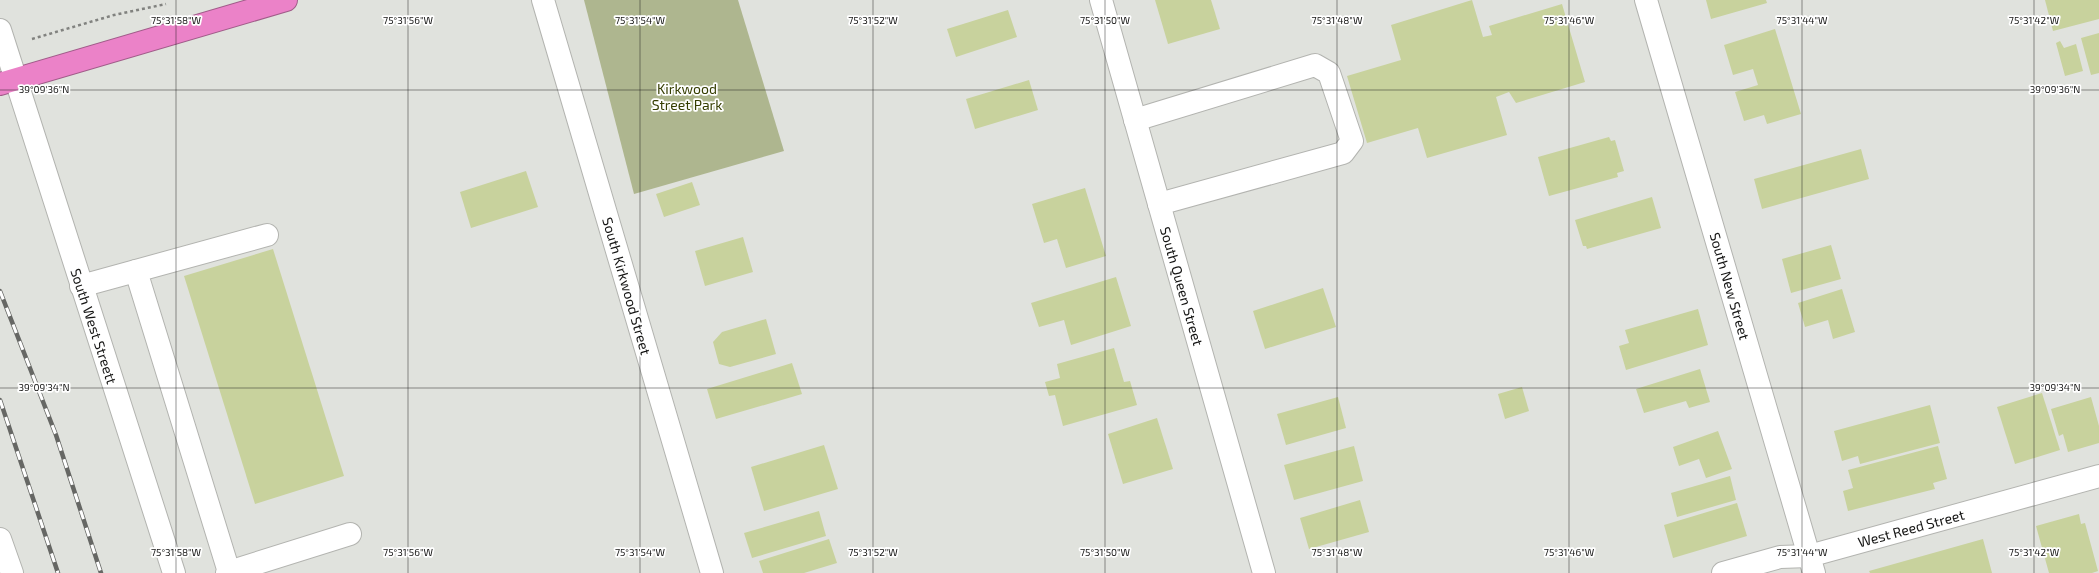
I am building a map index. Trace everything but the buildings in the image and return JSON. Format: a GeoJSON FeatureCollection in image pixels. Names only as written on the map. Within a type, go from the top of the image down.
{"type":"FeatureCollection","features":[{"type":"Feature","properties":{"kind":"highway"},"geometry":{"type":"LineString","coordinates":[[8,82],[260,4],[286,0]]}},
{"type":"Feature","properties":{"kind":"street","name":"South Kirkwood Street"},"geometry":{"type":"LineString","coordinates":[[543,0],[712,573]]}},
{"type":"Feature","properties":{"kind":"street","name":"South Queen Street"},"geometry":{"type":"LineString","coordinates":[[1101,0],[1264,573]]}},
{"type":"Feature","properties":{"kind":"street","name":"South New Street"},"geometry":{"type":"LineString","coordinates":[[1646,0],[1811,564]]}},
{"type":"Feature","properties":{"kind":"street","name":"South West Streett"},"geometry":{"type":"LineString","coordinates":[[3,39],[8,82],[81,286],[174,573]]}},
{"type":"Feature","properties":{"kind":"street"},"geometry":{"type":"LineString","coordinates":[[1135,120],[1315,65],[1329,73],[1352,141],[1343,153],[1159,204]]}},
{"type":"Feature","properties":{"kind":"street"},"geometry":{"type":"LineString","coordinates":[[81,286],[267,235]]}},
{"type":"Feature","properties":{"kind":"street"},"geometry":{"type":"LineString","coordinates":[[136,271],[228,573],[350,534]]}},
{"type":"Feature","properties":{"kind":"street","name":"West Reed Street"},"geometry":{"type":"LineString","coordinates":[[1723,573],[1780,557],[1811,564],[2099,476]]}},
{"type":"Feature","properties":{"kind":"street"},"geometry":{"type":"LineString","coordinates":[[0,539],[12,573]]}},
{"type":"Feature","properties":{"kind":"path"},"geometry":{"type":"LineString","coordinates":[[3,39],[44,34],[114,15],[170,3]]}},
{"type":"Feature","properties":{"kind":"green space","name":"Kirkwood Street Park"},"geometry":{"type":"Polygon","coordinates":[[[584,0],[738,0],[784,151],[634,194],[584,0]]]}},
{"type":"Feature","properties":{"kind":"railway"},"geometry":{"type":"LineString","coordinates":[[0,291],[56,435],[101,573]]}},
{"type":"Feature","properties":{"kind":"railway"},"geometry":{"type":"LineString","coordinates":[[0,400],[58,573]]}}]}
